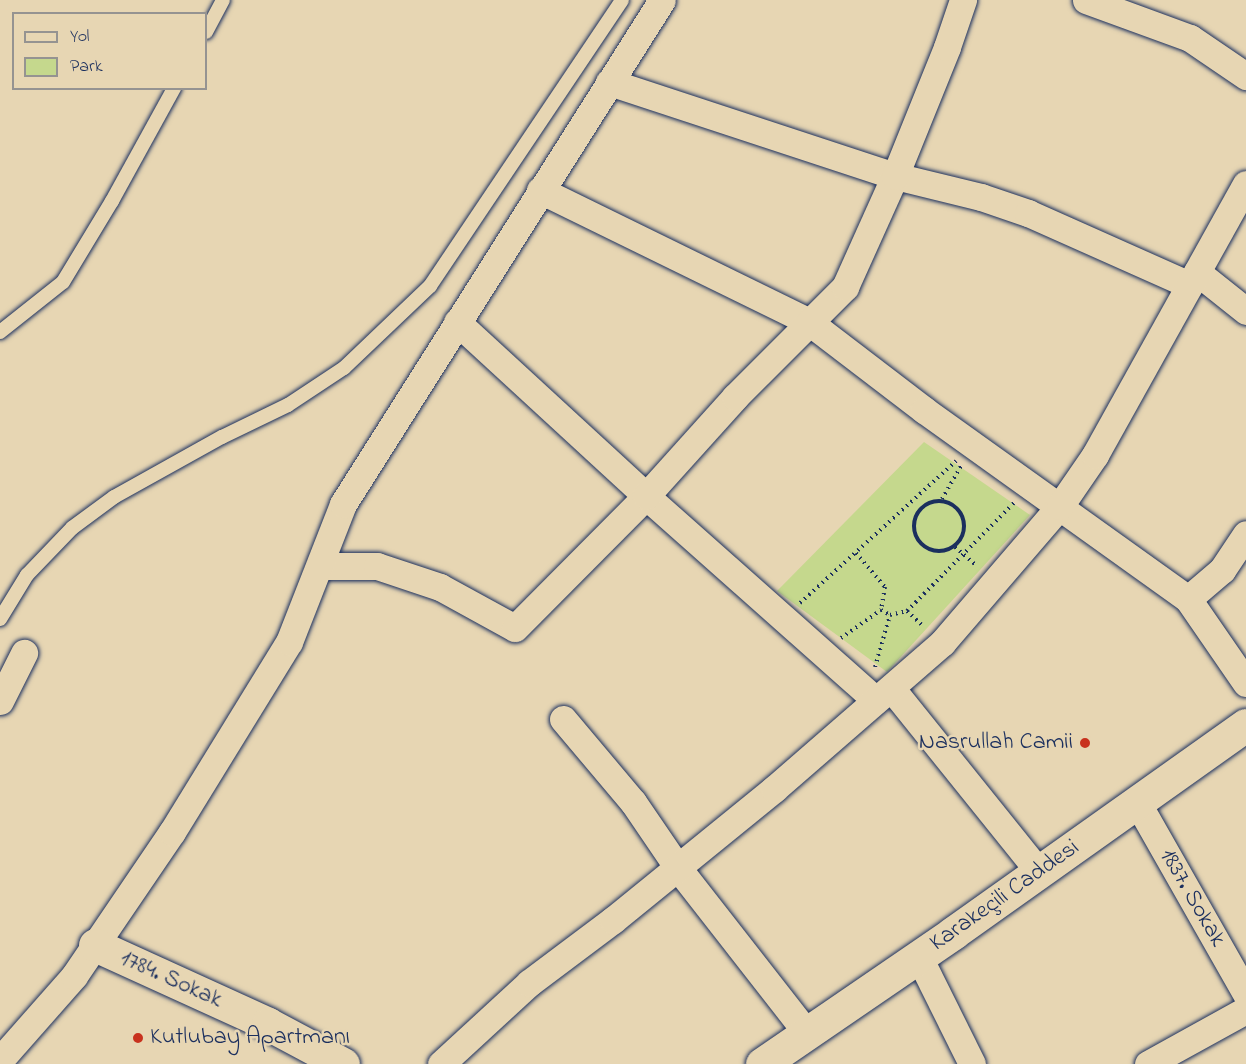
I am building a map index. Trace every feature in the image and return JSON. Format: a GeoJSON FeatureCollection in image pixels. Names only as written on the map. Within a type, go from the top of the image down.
{"type":"FeatureCollection","features":[{"type":"Feature","properties":{"kind":"main road","name":"Karakeçili Caddesi"},"geometry":{"type":"LineString","coordinates":[[762,1064],[919,957],[1246,725]]}},
{"type":"Feature","properties":{"kind":"main road","name":"1784. Sokak"},"geometry":{"type":"LineString","coordinates":[[94,945],[268,1024],[343,1064]]}},
{"type":"Feature","properties":{"kind":"street"},"geometry":{"type":"LineString","coordinates":[[0,1060],[74,976],[172,832],[289,642],[321,566],[343,504],[662,0]]}},
{"type":"Feature","properties":{"kind":"street"},"geometry":{"type":"LineString","coordinates":[[321,566],[377,566],[440,586],[515,628],[646,496],[735,397],[844,287],[896,176],[963,0]]}},
{"type":"Feature","properties":{"kind":"street"},"geometry":{"type":"LineString","coordinates":[[1086,0],[1190,38],[1246,76]]}},
{"type":"Feature","properties":{"kind":"street"},"geometry":{"type":"LineString","coordinates":[[609,82],[896,176],[981,197],[1028,213],[1193,279],[1246,311]]}},
{"type":"Feature","properties":{"kind":"street"},"geometry":{"type":"LineString","coordinates":[[441,1064],[529,983],[678,868],[879,694],[942,643],[1060,506],[1095,455],[1246,184]]}},
{"type":"Feature","properties":{"kind":"street"},"geometry":{"type":"LineString","coordinates":[[540,190],[809,322],[924,410],[1188,599],[1246,683]]}},
{"type":"Feature","properties":{"kind":"street"},"geometry":{"type":"LineString","coordinates":[[457,322],[783,619],[821,652],[879,694],[1039,872]]}},
{"type":"Feature","properties":{"kind":"street"},"geometry":{"type":"LineString","coordinates":[[1188,599],[1222,570],[1246,534]]}},
{"type":"Feature","properties":{"kind":"street"},"geometry":{"type":"LineString","coordinates":[[0,701],[24,653]]}},
{"type":"Feature","properties":{"kind":"street"},"geometry":{"type":"LineString","coordinates":[[562,719],[633,802],[678,868],[807,1033]]}},
{"type":"Feature","properties":{"kind":"street","name":"1837. Sokak"},"geometry":{"type":"LineString","coordinates":[[1137,802],[1243,981]]}},
{"type":"Feature","properties":{"kind":"street"},"geometry":{"type":"LineString","coordinates":[[919,957],[972,1064]]}},
{"type":"Feature","properties":{"kind":"street"},"geometry":{"type":"LineString","coordinates":[[1148,1064],[1246,1010]]}},
{"type":"Feature","properties":{"kind":"lane"},"geometry":{"type":"LineString","coordinates":[[207,30],[223,0]]}},
{"type":"Feature","properties":{"kind":"lane"},"geometry":{"type":"LineString","coordinates":[[0,619],[27,575],[72,528],[114,497],[222,437],[288,405],[344,368],[430,285],[622,0]]}},
{"type":"Feature","properties":{"kind":"lane"},"geometry":{"type":"LineString","coordinates":[[0,332],[63,282],[112,201],[173,90]]}},
{"type":"Feature","properties":{"kind":"path"},"geometry":{"type":"LineString","coordinates":[[915,500],[923,504],[942,499],[974,444]]}},
{"type":"Feature","properties":{"kind":"path"},"geometry":{"type":"LineString","coordinates":[[783,619],[974,444]]}},
{"type":"Feature","properties":{"kind":"path"},"geometry":{"type":"LineString","coordinates":[[881,610],[890,615],[907,611],[1031,486]]}},
{"type":"Feature","properties":{"kind":"path"},"geometry":{"type":"LineString","coordinates":[[923,504],[912,522],[917,542],[935,552],[949,550],[955,547],[965,529],[960,510],[942,499]]}},
{"type":"Feature","properties":{"kind":"path"},"geometry":{"type":"LineString","coordinates":[[821,652],[881,610],[885,587],[856,553]]}},
{"type":"Feature","properties":{"kind":"path"},"geometry":{"type":"LineString","coordinates":[[879,694],[890,615]]}},
{"type":"Feature","properties":{"kind":"green space"},"geometry":{"type":"Polygon","coordinates":[[[924,442],[1030,515],[887,672],[777,591],[924,442]]]}},
{"type":"Feature","properties":{"kind":"place","name":"Nasrullah Camii"},"geometry":{"type":"Point","coordinates":[1085,743]}},
{"type":"Feature","properties":{"kind":"place","name":"Kutlubay Apartmanı"},"geometry":{"type":"Point","coordinates":[138,1038]}}]}
